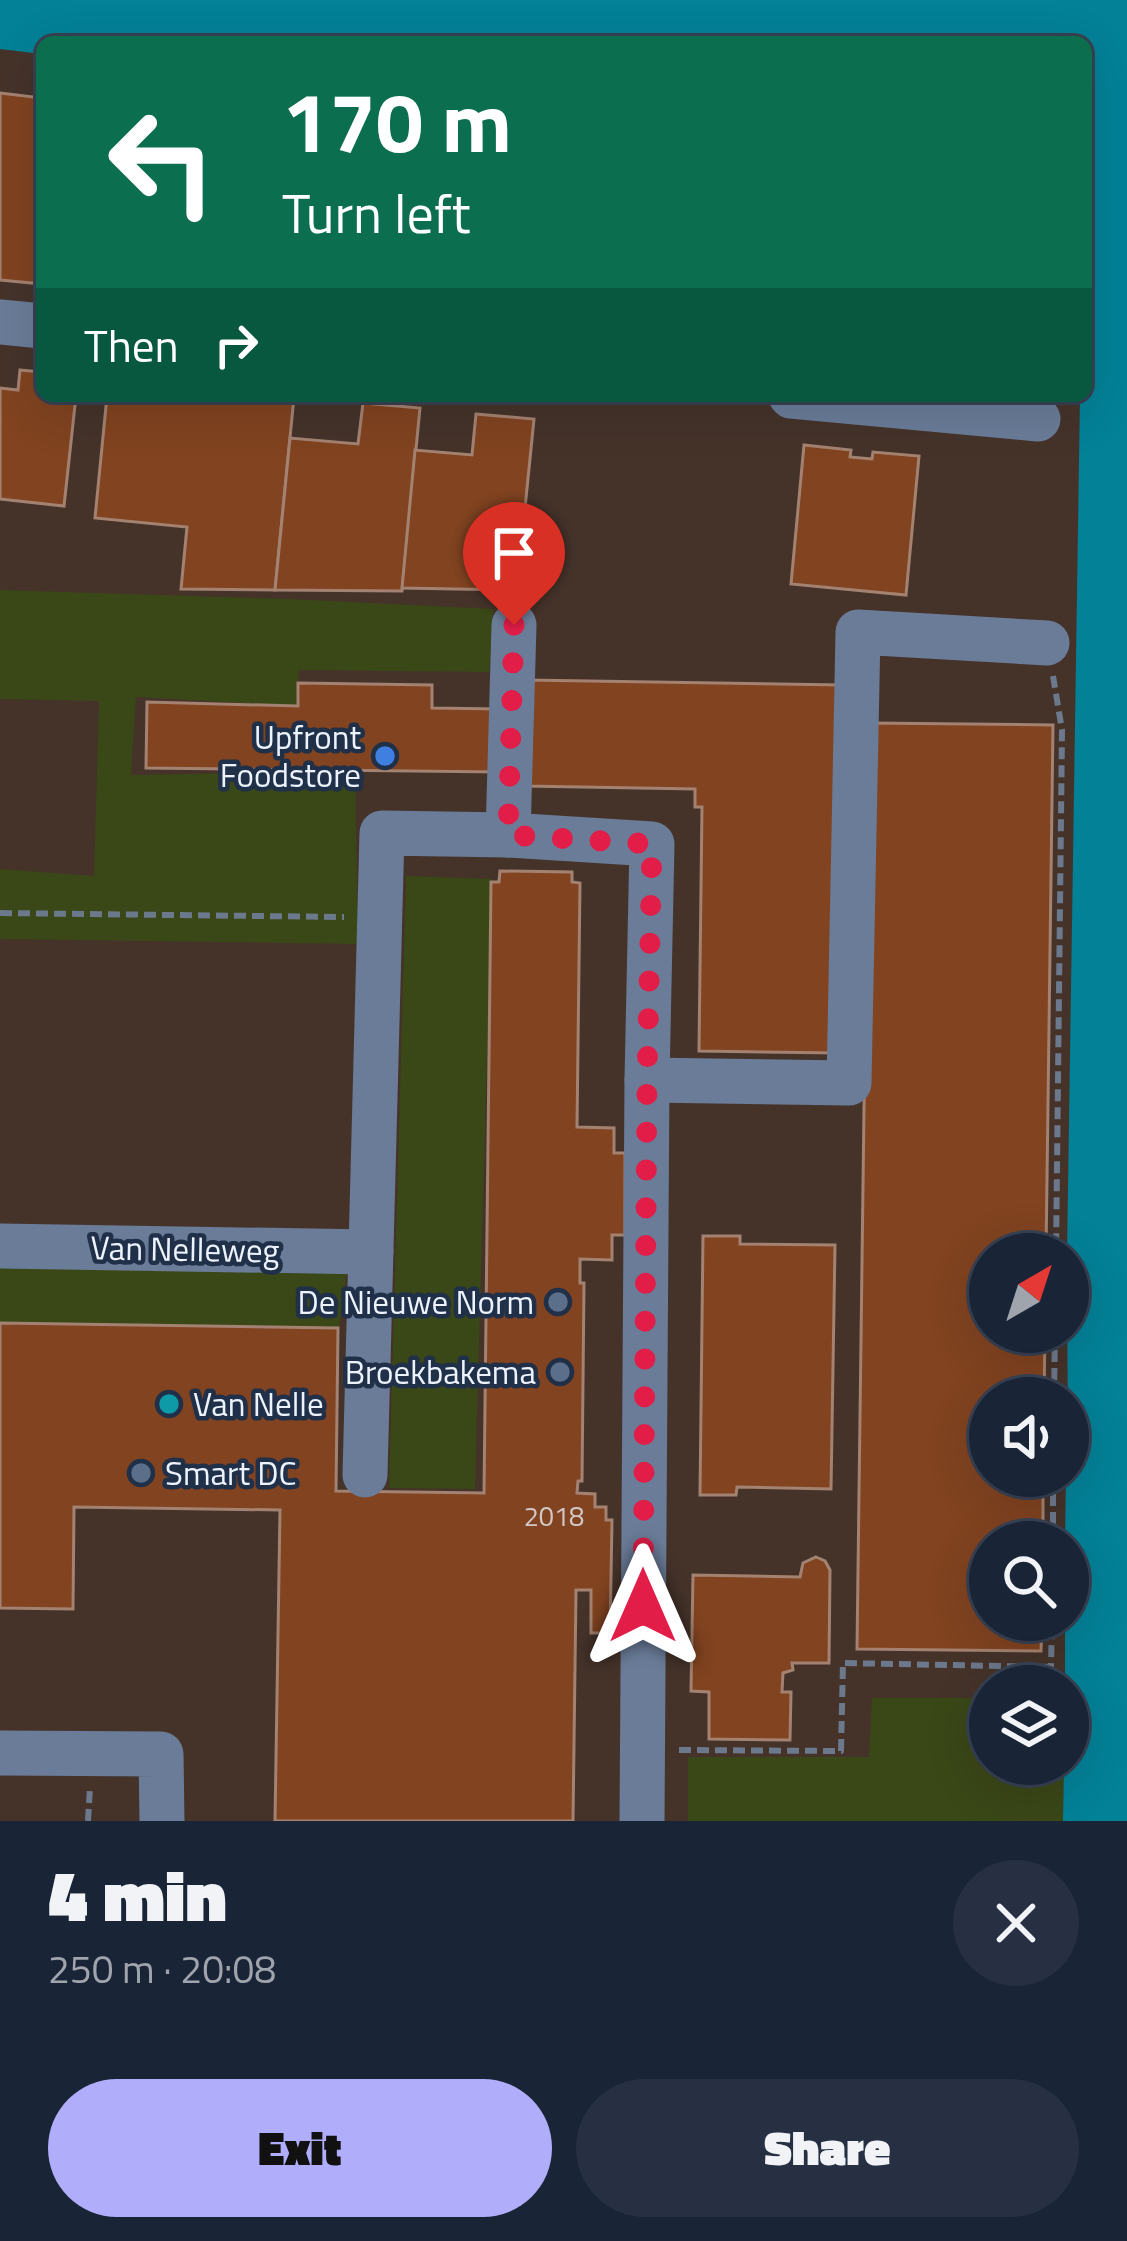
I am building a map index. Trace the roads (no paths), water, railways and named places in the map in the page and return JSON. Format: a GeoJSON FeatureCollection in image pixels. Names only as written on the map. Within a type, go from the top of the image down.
{"type":"FeatureCollection","features":[{"type":"Feature","properties":{"kind":"street"},"geometry":{"type":"LineString","coordinates":[[0,322],[36,325]]}},
{"type":"Feature","properties":{"kind":"street"},"geometry":{"type":"LineString","coordinates":[[855,402],[1038,419]]}},
{"type":"Feature","properties":{"kind":"street"},"geometry":{"type":"LineString","coordinates":[[508,835],[514,625]]}},
{"type":"Feature","properties":{"kind":"street"},"geometry":{"type":"LineString","coordinates":[[647,1080],[850,1083],[859,632],[1047,643]]}},
{"type":"Feature","properties":{"kind":"street"},"geometry":{"type":"LineString","coordinates":[[364,1475],[382,833],[652,844],[642,1821]]}},
{"type":"Feature","properties":{"kind":"street","name":"Van Nelleweg"},"geometry":{"type":"LineString","coordinates":[[0,1246],[371,1252]]}},
{"type":"Feature","properties":{"kind":"street"},"geometry":{"type":"LineString","coordinates":[[0,1753],[161,1754],[162,1821]]}},
{"type":"Feature","properties":{"kind":"water"},"geometry":{"type":"Polygon","coordinates":[[[0,0],[1127,0],[1127,1821],[1063,1821],[1064,1785],[1089,1785],[1089,1665],[1065,1665],[1065,1641],[1089,1641],[1089,1521],[1065,1521],[1066,1497],[1089,1497],[1089,1377],[1068,1377],[1067,1353],[1089,1353],[1089,1233],[1067,1233],[1080,402],[1092,402],[1092,36],[36,36],[36,53],[0,49],[0,0]]]}},
{"type":"Feature","properties":{"kind":"place","name":"Upfront Foodstore"},"geometry":{"type":"Point","coordinates":[385,756]}},
{"type":"Feature","properties":{"kind":"place","name":"De Nieuwe Norm"},"geometry":{"type":"Point","coordinates":[558,1302]}},
{"type":"Feature","properties":{"kind":"place","name":"Broekbakema"},"geometry":{"type":"Point","coordinates":[560,1372]}},
{"type":"Feature","properties":{"kind":"place","name":"Van Nelle"},"geometry":{"type":"Point","coordinates":[169,1404]}},
{"type":"Feature","properties":{"kind":"place","name":"Smart DC"},"geometry":{"type":"Point","coordinates":[141,1473]}}]}
